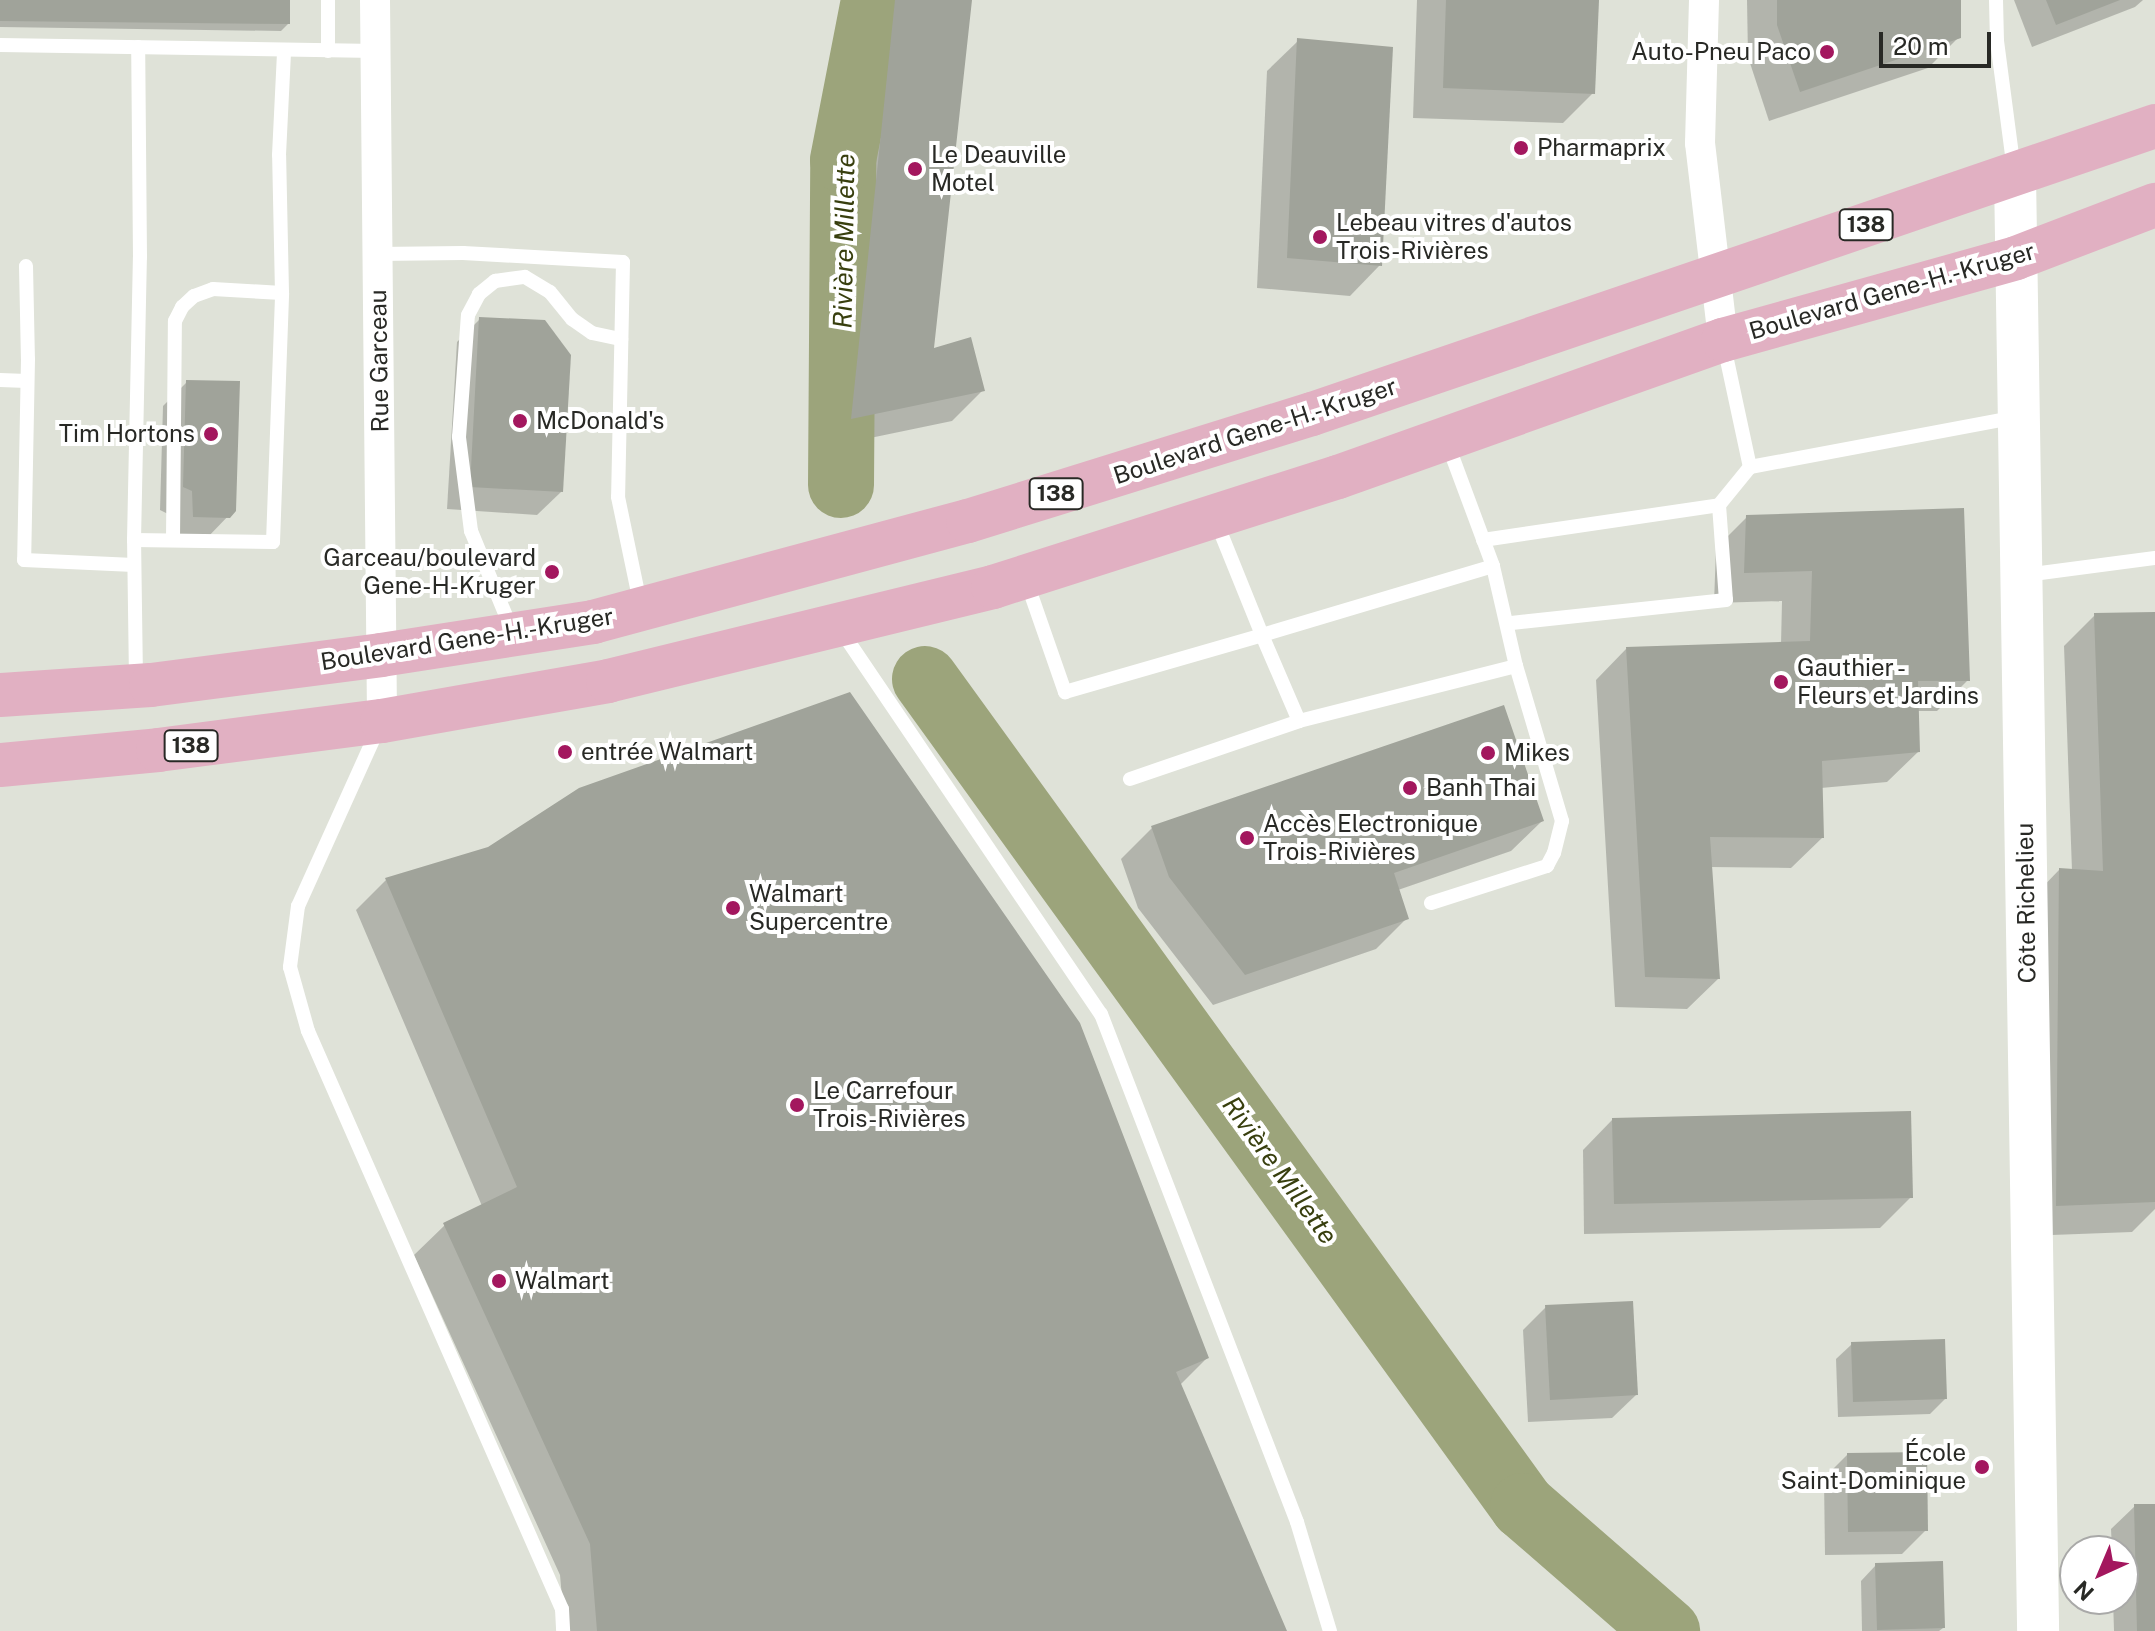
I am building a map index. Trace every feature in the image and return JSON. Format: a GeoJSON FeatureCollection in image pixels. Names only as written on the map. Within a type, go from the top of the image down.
{"type":"FeatureCollection","features":[{"type":"Feature","properties":{"kind":"main road","name":"Boulevard Gene-H.-Kruger"},"geometry":{"type":"LineString","coordinates":[[0,695],[136,685],[381,655],[593,622],[968,521],[1312,414],[2155,126]]}},
{"type":"Feature","properties":{"kind":"main road","name":"Boulevard Gene-H.-Kruger"},"geometry":{"type":"LineString","coordinates":[[0,765],[158,750],[382,721],[608,681],[1025,577],[1446,439],[1723,340],[2016,258],[2155,205]]}},
{"type":"Feature","properties":{"kind":"street","name":"Rue Garceau"},"geometry":{"type":"LineString","coordinates":[[375,0],[382,721]]}},
{"type":"Feature","properties":{"kind":"street"},"geometry":{"type":"LineString","coordinates":[[1704,0],[1700,143],[1723,340]]}},
{"type":"Feature","properties":{"kind":"street","name":"Côte Richelieu"},"geometry":{"type":"LineString","coordinates":[[2015,175],[2038,1631]]}},
{"type":"Feature","properties":{"kind":"lane"},"geometry":{"type":"LineString","coordinates":[[328,0],[328,51]]}},
{"type":"Feature","properties":{"kind":"lane"},"geometry":{"type":"LineString","coordinates":[[1996,0],[1997,41],[2015,175]]}},
{"type":"Feature","properties":{"kind":"lane"},"geometry":{"type":"LineString","coordinates":[[0,45],[284,52],[376,51]]}},
{"type":"Feature","properties":{"kind":"lane"},"geometry":{"type":"LineString","coordinates":[[136,685],[134,540],[139,346],[138,47]]}},
{"type":"Feature","properties":{"kind":"lane"},"geometry":{"type":"LineString","coordinates":[[134,540],[273,542],[282,293],[279,155],[284,52]]}},
{"type":"Feature","properties":{"kind":"lane"},"geometry":{"type":"LineString","coordinates":[[378,254],[463,253],[623,262],[618,497],[641,609]]}},
{"type":"Feature","properties":{"kind":"lane"},"geometry":{"type":"LineString","coordinates":[[26,266],[24,560],[134,565]]}},
{"type":"Feature","properties":{"kind":"lane"},"geometry":{"type":"LineString","coordinates":[[514,634],[471,531],[459,437],[468,315],[479,294],[495,281],[525,277],[550,292],[572,319],[592,333],[621,339]]}},
{"type":"Feature","properties":{"kind":"lane"},"geometry":{"type":"LineString","coordinates":[[173,540],[175,321],[182,307],[194,296],[213,289],[282,293]]}},
{"type":"Feature","properties":{"kind":"lane"},"geometry":{"type":"LineString","coordinates":[[1723,340],[1750,467]]}},
{"type":"Feature","properties":{"kind":"lane"},"geometry":{"type":"LineString","coordinates":[[0,380],[27,381]]}},
{"type":"Feature","properties":{"kind":"lane"},"geometry":{"type":"LineString","coordinates":[[1483,540],[1719,505],[1750,467],[2017,417]]}},
{"type":"Feature","properties":{"kind":"lane"},"geometry":{"type":"LineString","coordinates":[[1431,903],[1547,866],[1554,853],[1562,821],[1516,666],[1509,623],[1493,566],[1446,439]]}},
{"type":"Feature","properties":{"kind":"lane"},"geometry":{"type":"LineString","coordinates":[[1509,623],[1726,600],[1719,505]]}},
{"type":"Feature","properties":{"kind":"lane"},"geometry":{"type":"LineString","coordinates":[[1215,517],[1299,721]]}},
{"type":"Feature","properties":{"kind":"lane"},"geometry":{"type":"LineString","coordinates":[[2021,576],[2155,558]]}},
{"type":"Feature","properties":{"kind":"lane"},"geometry":{"type":"LineString","coordinates":[[1025,577],[1065,692],[1493,566]]}},
{"type":"Feature","properties":{"kind":"lane"},"geometry":{"type":"LineString","coordinates":[[837,625],[1101,1014],[1297,1522],[1330,1631]]}},
{"type":"Feature","properties":{"kind":"lane"},"geometry":{"type":"LineString","coordinates":[[1130,779],[1299,721],[1516,666]]}},
{"type":"Feature","properties":{"kind":"lane"},"geometry":{"type":"LineString","coordinates":[[382,721],[298,906],[290,967],[308,1031],[562,1609],[563,1631]]}},
{"type":"Feature","properties":{"kind":"building"},"geometry":{"type":"Polygon","coordinates":[[[0,0],[290,0],[290,24],[0,21],[0,0]]]}},
{"type":"Feature","properties":{"kind":"building","name":"Le Deauville Motel"},"geometry":{"type":"Polygon","coordinates":[[[895,0],[972,0],[934,348],[971,337],[985,391],[851,419],[895,0]]]}},
{"type":"Feature","properties":{"kind":"building"},"geometry":{"type":"Polygon","coordinates":[[[1446,0],[1599,0],[1595,94],[1443,88],[1446,0]]]}},
{"type":"Feature","properties":{"kind":"building"},"geometry":{"type":"Polygon","coordinates":[[[1777,0],[1961,0],[1961,38],[1800,92],[1777,25],[1777,0]]]}},
{"type":"Feature","properties":{"kind":"building"},"geometry":{"type":"Polygon","coordinates":[[[2046,0],[2120,0],[2056,25],[2046,0]]]}},
{"type":"Feature","properties":{"kind":"building"},"geometry":{"type":"Polygon","coordinates":[[[1297,38],[1393,47],[1382,266],[1287,258],[1297,38]]]}},
{"type":"Feature","properties":{"kind":"building","name":"McDonald's"},"geometry":{"type":"Polygon","coordinates":[[[479,317],[545,320],[571,355],[563,492],[470,487],[479,317]]]}},
{"type":"Feature","properties":{"kind":"building","name":"Tim Hortons"},"geometry":{"type":"Polygon","coordinates":[[[186,380],[240,381],[236,511],[230,518],[193,517],[192,491],[183,487],[186,380]]]}},
{"type":"Feature","properties":{"kind":"building"},"geometry":{"type":"Polygon","coordinates":[[[1964,508],[1970,681],[1918,681],[1920,752],[1822,761],[1824,838],[1710,837],[1720,979],[1645,977],[1626,647],[1810,641],[1812,571],[1744,573],[1746,515],[1964,508]]]}},
{"type":"Feature","properties":{"kind":"building"},"geometry":{"type":"Polygon","coordinates":[[[2155,612],[2155,1202],[2056,1206],[2059,868],[2103,871],[2094,613],[2155,612]]]}},
{"type":"Feature","properties":{"kind":"building","name":"Le Carrefour Trois-Rivières"},"geometry":{"type":"Polygon","coordinates":[[[850,692],[1080,1023],[1209,1358],[1176,1372],[1287,1631],[597,1631],[590,1544],[443,1223],[517,1187],[385,878],[488,847],[579,788],[850,692]]]}},
{"type":"Feature","properties":{"kind":"building"},"geometry":{"type":"Polygon","coordinates":[[[1504,705],[1544,821],[1394,873],[1409,919],[1245,975],[1169,877],[1151,826],[1504,705]]]}},
{"type":"Feature","properties":{"kind":"building"},"geometry":{"type":"Polygon","coordinates":[[[1911,1111],[1913,1198],[1614,1204],[1612,1118],[1911,1111]]]}},
{"type":"Feature","properties":{"kind":"building"},"geometry":{"type":"Polygon","coordinates":[[[1633,1301],[1638,1395],[1550,1400],[1545,1305],[1633,1301]]]}},
{"type":"Feature","properties":{"kind":"building"},"geometry":{"type":"Polygon","coordinates":[[[1945,1339],[1947,1399],[1853,1402],[1851,1342],[1945,1339]]]}},
{"type":"Feature","properties":{"kind":"building"},"geometry":{"type":"Polygon","coordinates":[[[1927,1452],[1928,1531],[1848,1532],[1847,1453],[1927,1452]]]}},
{"type":"Feature","properties":{"kind":"building"},"geometry":{"type":"Polygon","coordinates":[[[2134,1504],[2155,1504],[2155,1631],[2137,1631],[2139,1535],[2135,1535],[2134,1504]]]}},
{"type":"Feature","properties":{"kind":"building"},"geometry":{"type":"Polygon","coordinates":[[[1943,1561],[1945,1628],[1877,1630],[1875,1563],[1943,1561]]]}},
{"type":"Feature","properties":{"kind":"waterway","name":"Rivière Millette"},"geometry":{"type":"LineString","coordinates":[[841,485],[843,160],[874,0]]}},
{"type":"Feature","properties":{"kind":"waterway","name":"Rivière Millette"},"geometry":{"type":"LineString","coordinates":[[925,679],[1523,1506],[1667,1631]]}},
{"type":"Feature","properties":{"kind":"place","name":"Auto-Pneu Paco"},"geometry":{"type":"Point","coordinates":[1827,52]}},
{"type":"Feature","properties":{"kind":"place","name":"Pharmaprix"},"geometry":{"type":"Point","coordinates":[1521,148]}},
{"type":"Feature","properties":{"kind":"place","name":"Le Deauville Motel"},"geometry":{"type":"Point","coordinates":[915,169]}},
{"type":"Feature","properties":{"kind":"place","name":"Lebeau vitres d'autos Trois-Rivières"},"geometry":{"type":"Point","coordinates":[1320,237]}},
{"type":"Feature","properties":{"kind":"place","name":"McDonald's"},"geometry":{"type":"Point","coordinates":[520,421]}},
{"type":"Feature","properties":{"kind":"place","name":"Tim Hortons"},"geometry":{"type":"Point","coordinates":[211,434]}},
{"type":"Feature","properties":{"kind":"place","name":"Garceau/boulevard Gene-H-Kruger"},"geometry":{"type":"Point","coordinates":[552,572]}},
{"type":"Feature","properties":{"kind":"place","name":"Gauthier - Fleurs et Jardins"},"geometry":{"type":"Point","coordinates":[1781,682]}},
{"type":"Feature","properties":{"kind":"place","name":"entrée Walmart"},"geometry":{"type":"Point","coordinates":[565,752]}},
{"type":"Feature","properties":{"kind":"place","name":"Mikes"},"geometry":{"type":"Point","coordinates":[1488,753]}},
{"type":"Feature","properties":{"kind":"place","name":"Banh Thai"},"geometry":{"type":"Point","coordinates":[1410,788]}},
{"type":"Feature","properties":{"kind":"place","name":"Accès Electronique Trois-Rivières"},"geometry":{"type":"Point","coordinates":[1247,838]}},
{"type":"Feature","properties":{"kind":"place","name":"Walmart Supercentre"},"geometry":{"type":"Point","coordinates":[733,908]}},
{"type":"Feature","properties":{"kind":"place","name":"Le Carrefour Trois-Rivières"},"geometry":{"type":"Point","coordinates":[797,1105]}},
{"type":"Feature","properties":{"kind":"place","name":"Walmart"},"geometry":{"type":"Point","coordinates":[499,1281]}},
{"type":"Feature","properties":{"kind":"place","name":"École Saint-Dominique"},"geometry":{"type":"Point","coordinates":[1982,1467]}}]}
